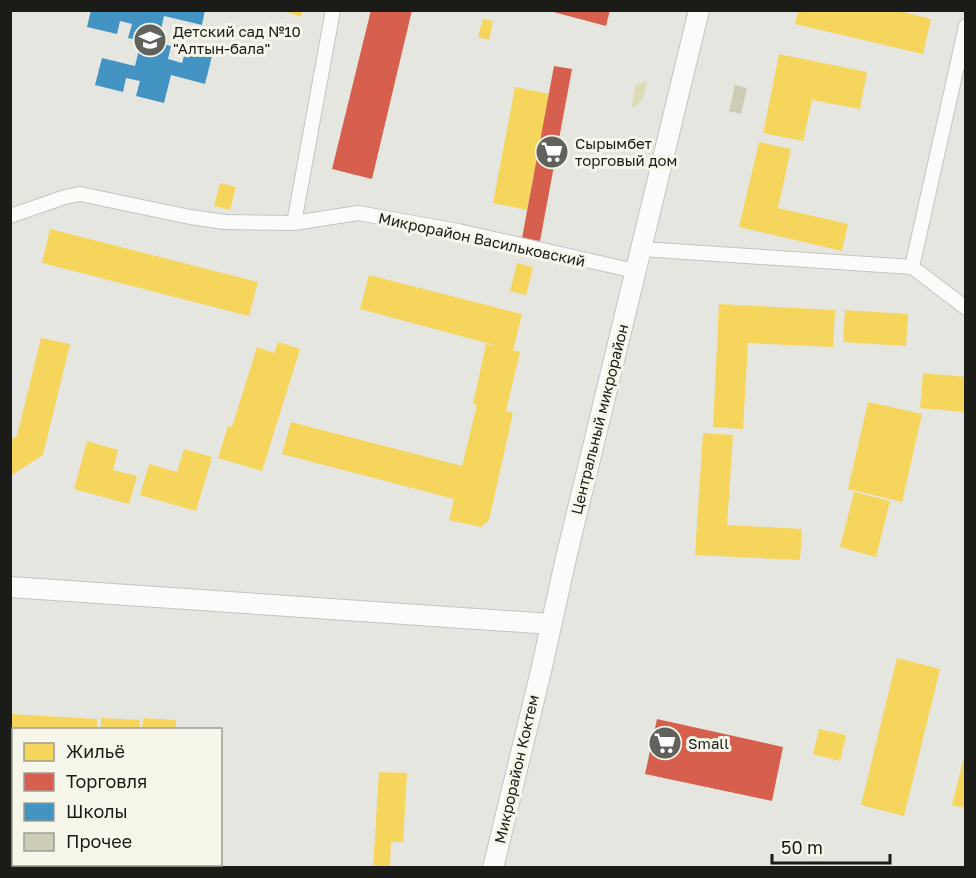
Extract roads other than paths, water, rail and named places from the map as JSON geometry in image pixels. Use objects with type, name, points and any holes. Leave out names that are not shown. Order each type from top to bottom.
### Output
[{"type":"main road","name":"Центральный микрорайон","points":[[551,624],[699,10]]},
{"type":"main road","points":[[10,587],[551,624]]},
{"type":"main road","name":"Микрорайон Коктем","points":[[493,867],[551,624]]},
{"type":"street","points":[[294,223],[333,10]]},
{"type":"street","points":[[912,267],[966,26]]},
{"type":"street","name":"Микрорайон Васильковский","points":[[10,216],[80,194],[213,221],[294,223],[358,213],[458,231],[635,271]]},
{"type":"street","points":[[642,249],[912,267],[966,308]]},
{"type":"place","name":"Детский сад №10 \"Алтын-бала\"","points":[[150,40]]},
{"type":"place","name":"Сырымбет торговый дом","points":[[552,152]]},
{"type":"place","name":"Small","points":[[665,743]]}]
